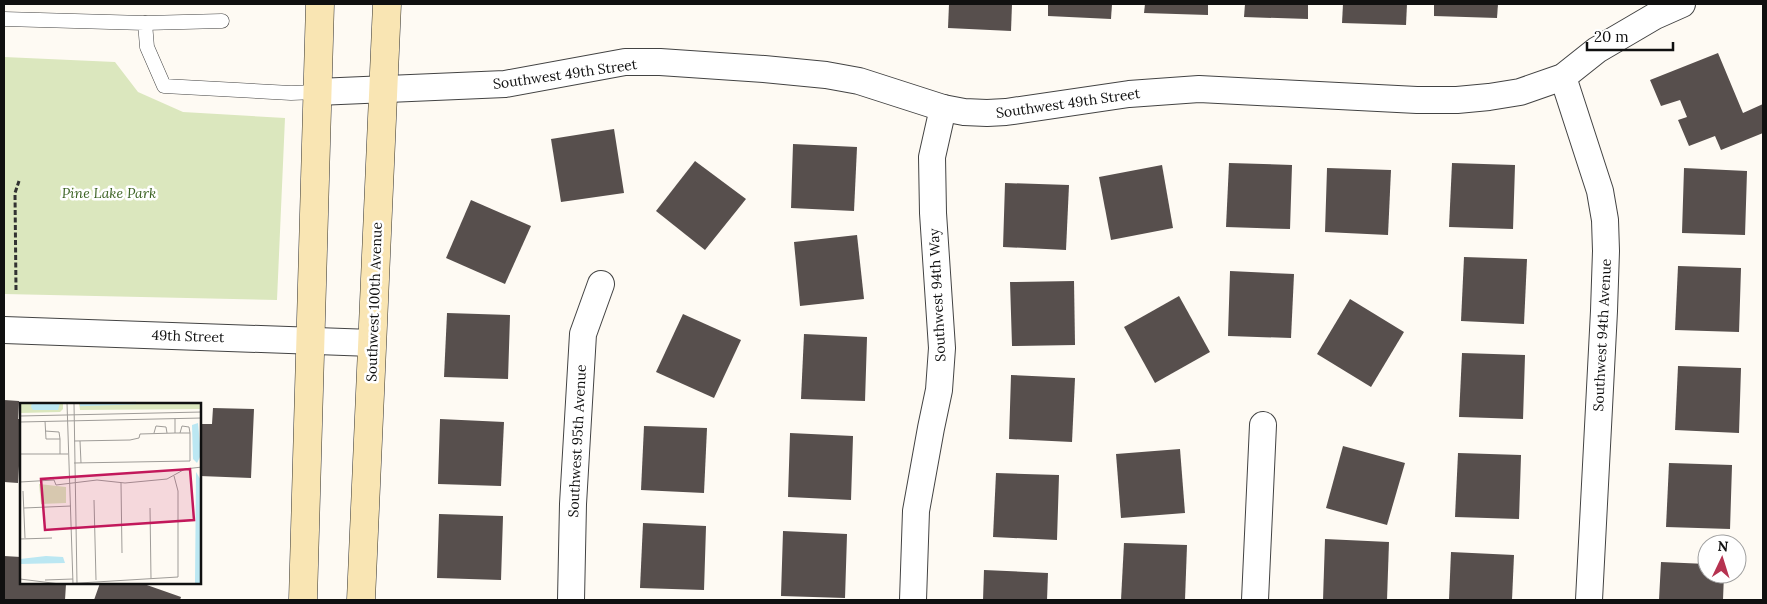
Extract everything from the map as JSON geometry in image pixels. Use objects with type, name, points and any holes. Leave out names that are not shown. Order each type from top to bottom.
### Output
[{"type":"main road","points":[[303,600],[320,4]]},
{"type":"main road","name":"Southwest 100th Avenue","points":[[362,600],[387,4]]},
{"type":"street","name":"Southwest 49th Street","points":[[317,92],[505,84],[625,62],[660,62],[764,69],[859,81],[943,108],[972,112],[1006,112],[1130,94],[1199,89],[1417,100],[1457,100],[1520,92],[1563,76],[1597,50],[1655,16],[1682,4]]},
{"type":"street","name":"Southwest 94th Avenue","points":[[1563,76],[1600,191],[1605,220],[1604,311],[1589,600]]},
{"type":"street","name":"Southwest 94th Way","points":[[913,600],[916,511],[930,428],[939,390],[942,348],[933,213],[932,157],[943,108]]},
{"type":"street","name":"Southwest 95th Avenue","points":[[571,600],[573,504],[583,334],[600,284]]},
{"type":"street","name":"49th Street","points":[[4,330],[372,343]]},
{"type":"street","points":[[1254,600],[1263,425]]},
{"type":"lane","points":[[4,18],[145,23],[222,21]]},
{"type":"lane","points":[[145,23],[147,47],[164,86],[291,93],[317,92]]},
{"type":"path","points":[[16,290],[15,193],[18,181]]},
{"type":"green space","name":"Pine Lake Park","points":[[4,57],[115,62],[138,92],[183,112],[285,118],[277,300],[4,294]]},
{"type":"building","points":[[949,4],[1012,4],[1011,31],[948,28]]},
{"type":"building","points":[[1048,4],[1112,4],[1111,19],[1048,16]]},
{"type":"building","points":[[1145,4],[1208,4],[1208,15],[1144,13]]},
{"type":"building","points":[[1245,4],[1308,4],[1308,19],[1244,17]]},
{"type":"building","points":[[1343,4],[1407,4],[1406,25],[1342,23]]},
{"type":"building","points":[[1434,4],[1498,4],[1497,18],[1434,16]]},
{"type":"building","points":[[1718,53],[1743,113],[1763,104],[1763,133],[1721,150],[1715,136],[1689,146],[1678,120],[1687,117],[1680,100],[1661,106],[1650,80]]},
{"type":"building","points":[[614,129],[624,193],[561,202],[551,139]]},
{"type":"building","points":[[793,144],[857,147],[854,211],[791,208]]},
{"type":"building","points":[[695,161],[746,199],[705,250],[656,211]]},
{"type":"building","points":[[1229,163],[1292,165],[1290,229],[1226,227]]},
{"type":"building","points":[[1452,163],[1515,165],[1513,229],[1449,227]]},
{"type":"building","points":[[1162,165],[1173,228],[1111,240],[1099,177]]},
{"type":"building","points":[[1327,168],[1391,170],[1388,235],[1325,232]]},
{"type":"building","points":[[1684,168],[1747,171],[1745,235],[1682,233]]},
{"type":"building","points":[[1005,183],[1069,185],[1066,250],[1003,247]]},
{"type":"building","points":[[471,200],[531,226],[505,284],[446,258]]},
{"type":"building","points":[[857,235],[864,299],[800,306],[794,242]]},
{"type":"building","points":[[1464,257],[1527,259],[1524,324],[1461,321]]},
{"type":"building","points":[[1678,266],[1741,268],[1739,332],[1675,330]]},
{"type":"building","points":[[1230,271],[1294,274],[1291,338],[1228,336]]},
{"type":"building","points":[[1074,281],[1075,345],[1012,346],[1010,282]]},
{"type":"building","points":[[1179,296],[1210,352],[1155,383],[1124,327]]},
{"type":"building","points":[[1350,299],[1404,332],[1371,387],[1317,354]]},
{"type":"building","points":[[447,313],[510,315],[508,379],[444,377]]},
{"type":"building","points":[[683,314],[741,340],[714,398],[656,372]]},
{"type":"building","points":[[804,334],[867,337],[865,401],[801,399]]},
{"type":"building","points":[[1462,353],[1525,355],[1523,419],[1459,417]]},
{"type":"building","points":[[1678,366],[1741,368],[1739,433],[1675,430]]},
{"type":"building","points":[[1011,375],[1075,378],[1072,442],[1009,439]]},
{"type":"building","points":[[4,400],[19,401],[20,466],[18,483],[4,482]]},
{"type":"building","points":[[213,408],[254,409],[251,478],[201,476],[201,424],[212,424]]},
{"type":"building","points":[[440,419],[504,422],[501,486],[438,484]]},
{"type":"building","points":[[644,426],[707,428],[704,493],[641,490]]},
{"type":"building","points":[[790,433],[853,436],[851,500],[788,497]]},
{"type":"building","points":[[1343,446],[1405,463],[1387,525],[1326,508]]},
{"type":"building","points":[[1180,449],[1185,513],[1121,518],[1116,454]]},
{"type":"building","points":[[1458,453],[1521,455],[1519,519],[1455,517]]},
{"type":"building","points":[[1669,463],[1732,465],[1730,529],[1666,527]]},
{"type":"building","points":[[996,473],[1059,475],[1057,540],[993,537]]},
{"type":"building","points":[[439,514],[503,516],[501,580],[437,578]]},
{"type":"building","points":[[643,523],[706,526],[704,590],[640,588]]},
{"type":"building","points":[[783,531],[847,534],[845,598],[781,596]]},
{"type":"building","points":[[1325,539],[1389,542],[1387,600],[1323,600]]},
{"type":"building","points":[[1124,543],[1187,545],[1185,600],[1121,600]]},
{"type":"building","points":[[1451,552],[1514,555],[1512,600],[1449,600]]},
{"type":"building","points":[[4,556],[20,557],[20,584],[66,584],[65,600],[4,600]]},
{"type":"building","points":[[1661,562],[1697,564],[1697,584],[1724,584],[1723,600],[1659,600]]},
{"type":"building","points":[[984,570],[1048,573],[1047,600],[983,600]]},
{"type":"building","points":[[100,584],[144,584],[181,597],[180,600],[94,600]]}]
